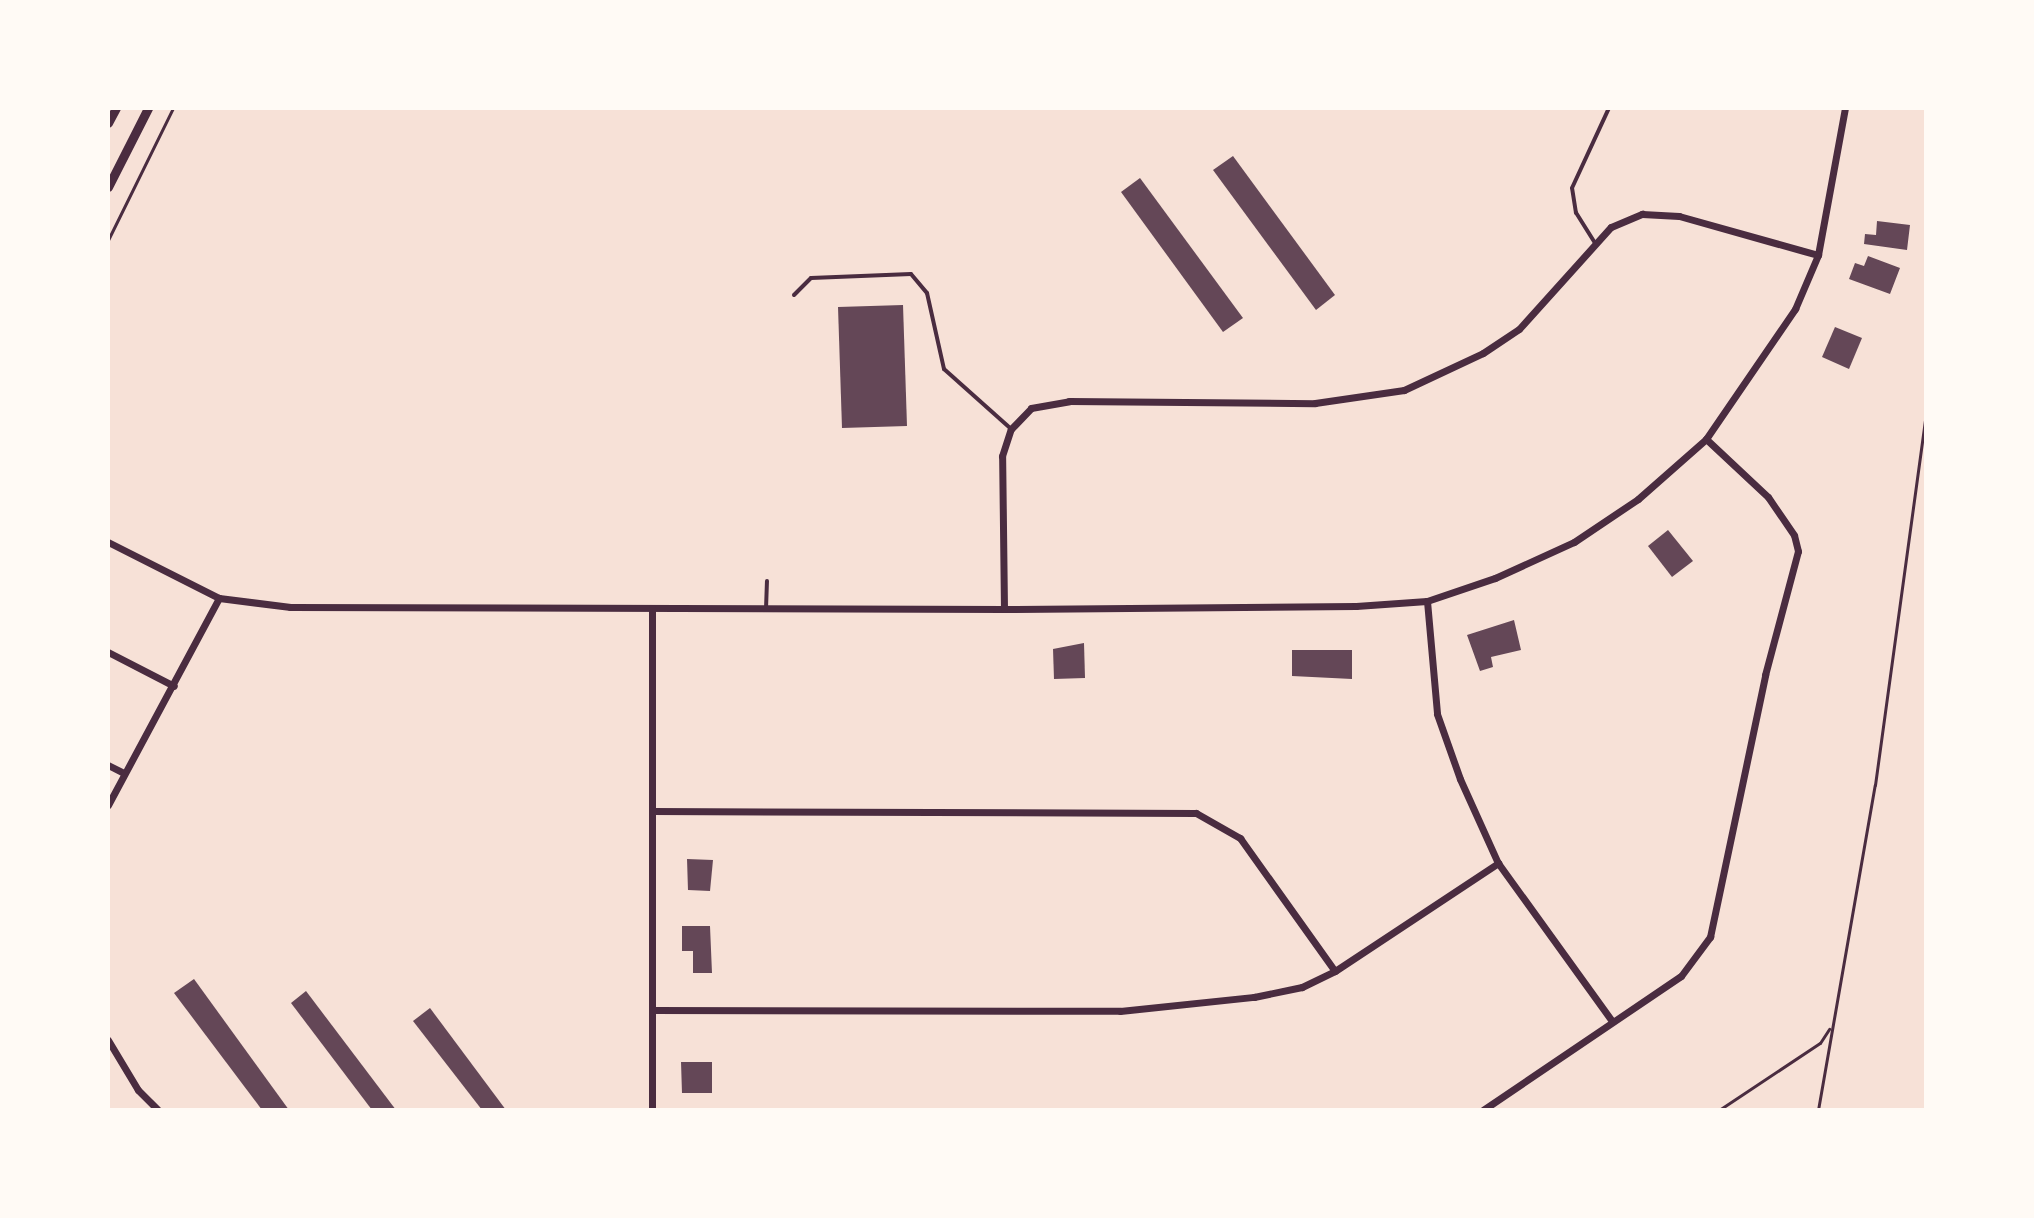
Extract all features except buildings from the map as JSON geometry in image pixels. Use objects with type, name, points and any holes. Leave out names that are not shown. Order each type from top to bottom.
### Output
[{"type":"street","points":[[108,123],[116,108]]},
{"type":"street","points":[[108,187],[148,108]]},
{"type":"street","points":[[108,542],[219,598],[290,607],[1004,609],[1356,606],[1427,601],[1495,578],[1574,542],[1638,499],[1706,439],[1795,309],[1818,255],[1845,108]]},
{"type":"street","points":[[1004,609],[1002,456],[1011,429],[1031,408],[1051,402],[1315,403],[1404,390],[1483,353],[1519,329],[1620,220],[1656,213],[1818,255]]},
{"type":"street","points":[[1483,1110],[1681,976],[1710,937],[1765,675],[1796,566],[1794,535],[1774,506],[1706,439]]},
{"type":"street","points":[[108,805],[219,598]]},
{"type":"street","points":[[1427,601],[1440,731],[1498,863],[1612,1021]]},
{"type":"street","points":[[652,608],[652,1110]]},
{"type":"street","points":[[108,652],[174,686]]},
{"type":"street","points":[[108,765],[124,773]]},
{"type":"street","points":[[652,811],[1196,813],[1240,838],[1335,971]]},
{"type":"street","points":[[653,1010],[1120,1011],[1254,997],[1302,987],[1335,971],[1498,863]]},
{"type":"street","points":[[108,1040],[138,1090],[158,1110]]},
{"type":"lane","points":[[1597,245],[1576,213],[1572,188],[1609,108]]},
{"type":"lane","points":[[794,295],[811,278],[911,274],[927,293],[944,369],[1011,429]]},
{"type":"lane","points":[[766,609],[767,581]]},
{"type":"path","points":[[108,240],[173,108]]},
{"type":"path","points":[[1818,1110],[1875,785],[1926,412]]},
{"type":"path","points":[[1719,1110],[1820,1043],[1831,1026]]}]
